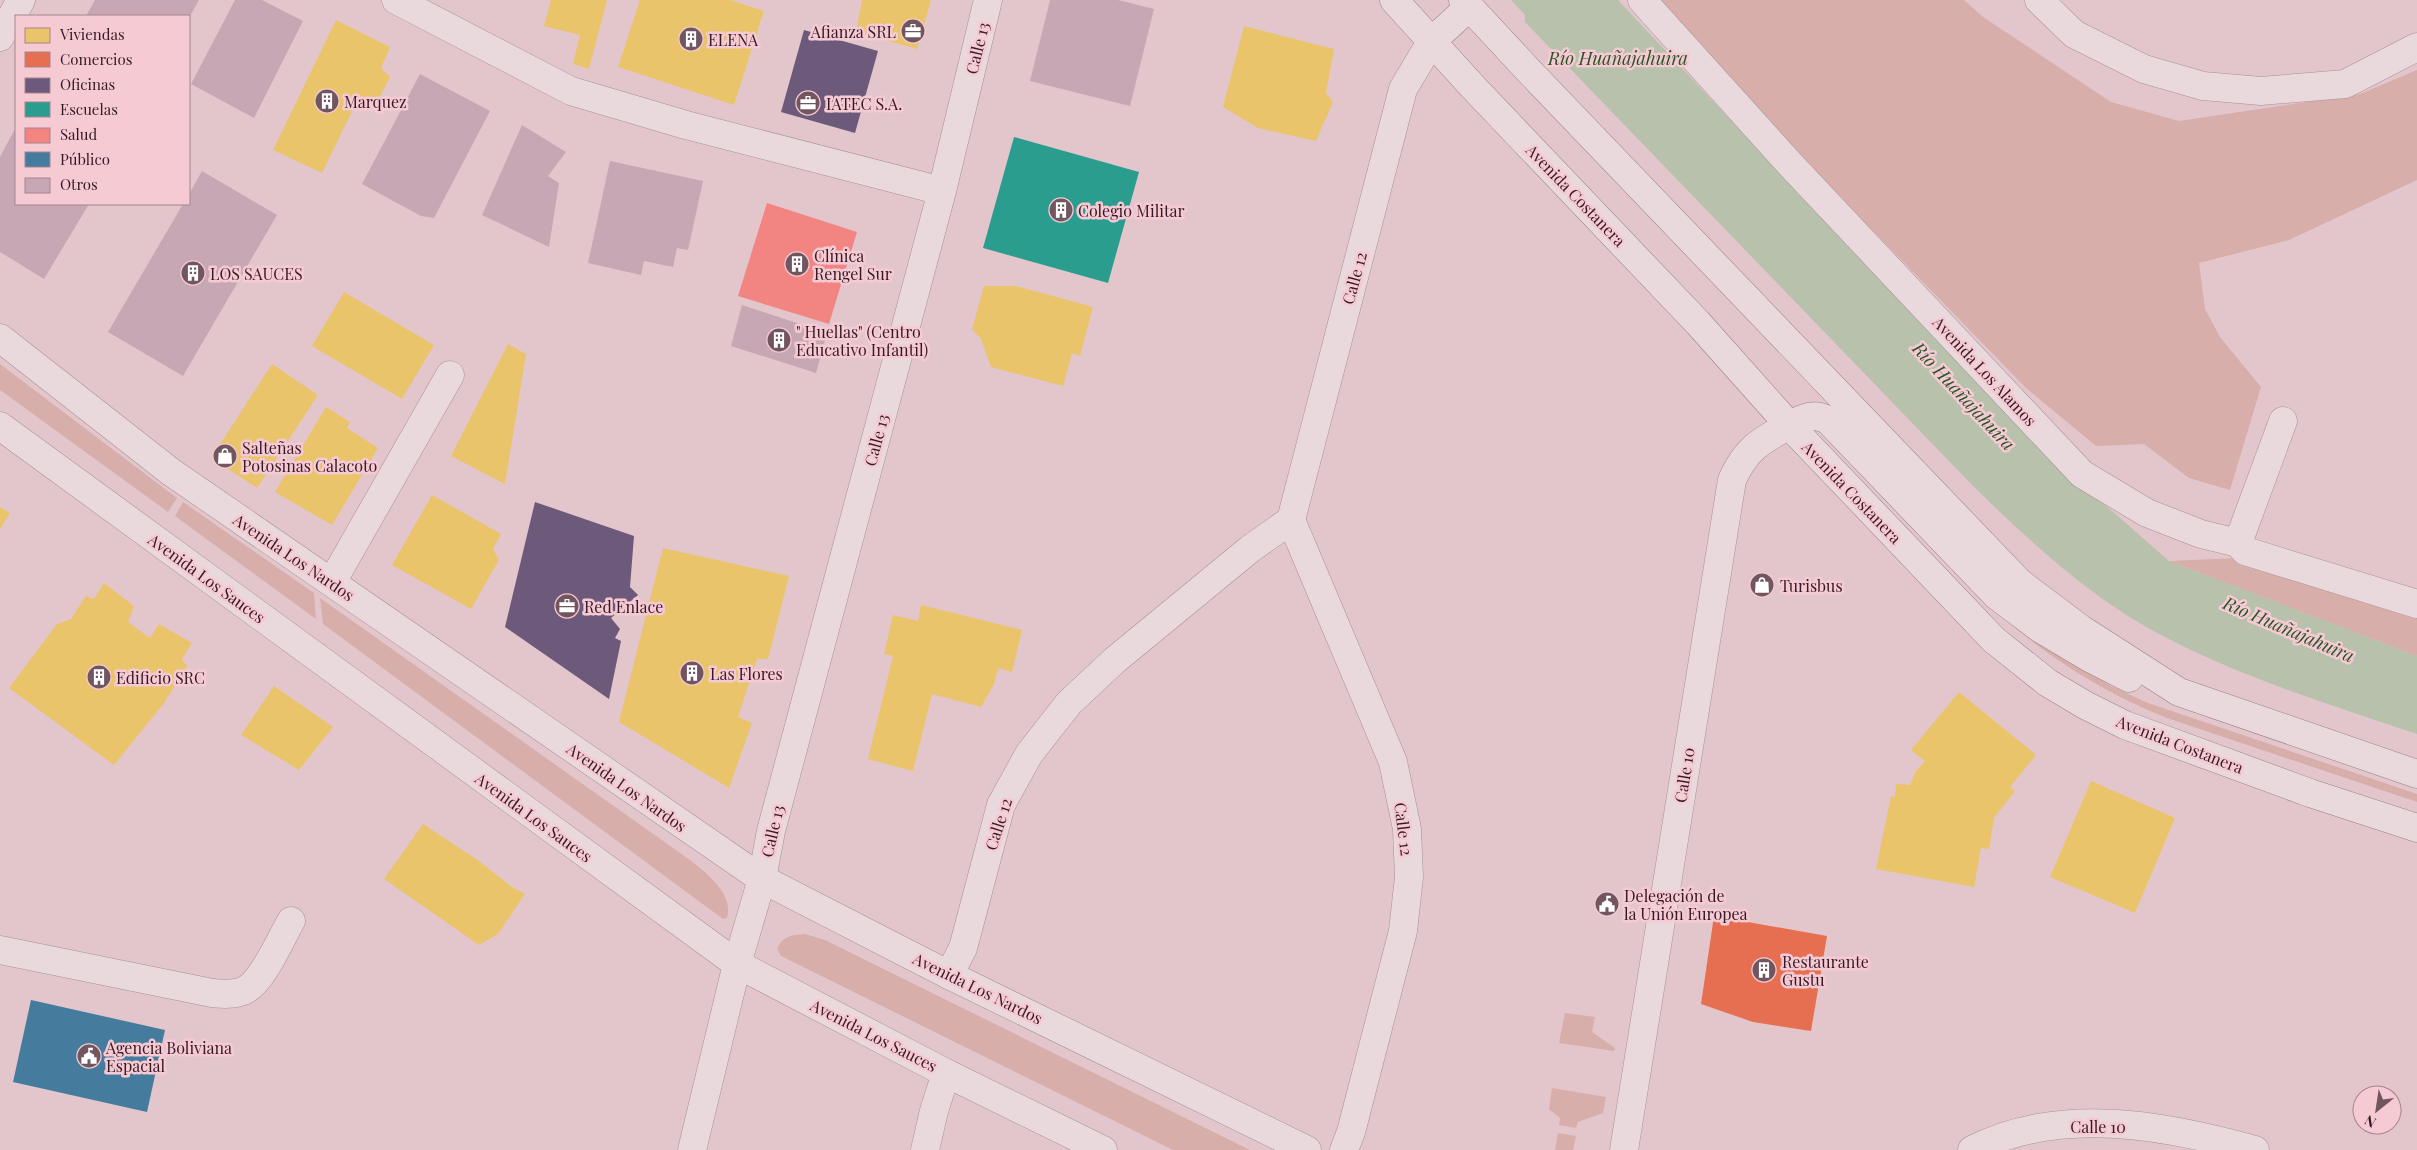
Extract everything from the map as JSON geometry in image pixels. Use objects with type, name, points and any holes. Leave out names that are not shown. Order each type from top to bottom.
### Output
[{"type":"street","points":[[0,38],[21,0]]},
{"type":"street","points":[[396,0],[571,91],[686,125],[942,191]]},
{"type":"street","name":"Calle 13","points":[[737,964],[762,879],[771,831],[942,191],[988,0]]},
{"type":"street","name":"Avenida Costanera","points":[[1394,0],[1431,42],[1698,323],[1789,425],[1994,640],[2048,683],[2085,705],[2126,725],[2310,793],[2417,828]]},
{"type":"street","name":"Avenida Los Alamos","points":[[1642,0],[1789,163],[2082,474],[2147,513],[2200,534],[2238,542],[2245,552],[2417,604]]},
{"type":"street","points":[[2039,0],[2074,34],[2144,69],[2202,86],[2261,91],[2345,84],[2417,48]]},
{"type":"street","points":[[1466,4],[2020,583],[2081,629],[2178,692],[2417,774]]},
{"type":"street","name":"Calle 12","points":[[1344,1150],[1351,1132],[1403,931],[1409,877],[1407,829],[1393,762],[1291,520],[1403,89],[1431,42],[1466,4]]},
{"type":"street","name":"Avenida Los Nardos","points":[[0,338],[171,472],[762,879],[949,975],[1307,1150]]},
{"type":"street","points":[[332,582],[450,375]]},
{"type":"street","name":"Calle 10","points":[[1624,1150],[1732,480],[1741,460],[1753,448],[1789,425],[1810,415],[1818,415],[1828,420],[1997,596],[2041,629],[2088,658],[2135,680],[2178,692]]},
{"type":"street","points":[[2238,542],[2283,421]]},
{"type":"street","name":"Avenida Los Sauces","points":[[0,426],[737,964],[946,1073],[1103,1150]]},
{"type":"street","name":"Calle 12","points":[[949,975],[963,948],[1001,804],[1029,754],[1069,702],[1115,660],[1250,549],[1291,520]]},
{"type":"street","points":[[0,950],[230,995],[245,991],[259,978],[291,921]]},
{"type":"street","points":[[692,1150],[737,964]]},
{"type":"street","points":[[925,1150],[934,1111],[946,1073]]},
{"type":"street","name":"Calle 10","points":[[1972,1150],[1996,1138],[2044,1127],[2114,1122],[2223,1141],[2255,1150]]},
{"type":"shaded area","points":[[1657,0],[1964,0],[1983,17],[2111,102],[2179,121],[2360,94],[2417,70],[2417,180],[2289,240],[2199,263],[2205,309],[2220,337],[2261,387],[2230,490],[2189,478],[2144,444],[2096,446],[2026,388],[1810,166]]},
{"type":"shaded area","points":[[0,364],[177,498],[168,512],[0,390]]},
{"type":"shaded area","points":[[183,502],[314,593],[316,619],[175,516]]},
{"type":"shaded area","points":[[2238,558],[2417,605],[2417,656],[2169,561]]},
{"type":"shaded area","points":[[320,598],[690,860],[711,878],[723,892],[727,900],[727,918],[723,919],[323,624]]},
{"type":"shaded area","points":[[2010,622],[2111,686],[2148,703],[2417,794],[2417,802],[2145,709],[2065,665],[2028,638]]},
{"type":"shaded area","points":[[805,934],[825,940],[1250,1150],[1173,1150],[781,956],[777,949],[782,941],[792,936]]},
{"type":"shaded area","points":[[1565,1013],[1595,1017],[1592,1032],[1615,1048],[1614,1051],[1559,1043]]},
{"type":"shaded area","points":[[1552,1088],[1606,1097],[1603,1113],[1578,1122],[1576,1128],[1559,1125],[1560,1118],[1549,1109]]},
{"type":"shaded area","points":[[1558,1133],[1576,1136],[1573,1150],[1555,1150]]},
{"type":"water","name":"Río Huañajahuira","points":[[1511,0],[1618,0],[2029,438],[2169,561],[2417,656],[2417,734],[2277,686],[2209,658],[2143,625],[2120,611],[2054,561],[1973,486],[1525,22],[1525,15]]},
{"type":"building: Viviendas","points":[[551,0],[607,0],[589,69],[573,64],[580,35],[544,26]]},
{"type":"building: Viviendas","name":"ELENA","points":[[640,0],[730,0],[764,11],[734,105],[618,67]]},
{"type":"building: Viviendas","points":[[862,0],[931,0],[917,49],[856,32]]},
{"type":"building: Viviendas","name":"Marquez","points":[[336,20],[390,47],[381,68],[390,77],[376,105],[359,97],[322,173],[273,150]]},
{"type":"building: Viviendas","points":[[1244,26],[1334,49],[1326,93],[1333,102],[1316,141],[1258,128],[1223,107]]},
{"type":"building: Viviendas","points":[[984,286],[1016,286],[1093,307],[1080,356],[1072,353],[1063,386],[991,367],[981,339],[972,329]]},
{"type":"building: Viviendas","points":[[344,292],[434,345],[402,399],[312,346]]},
{"type":"building: Viviendas","points":[[508,344],[526,354],[505,484],[451,456]]},
{"type":"building: Viviendas","points":[[272,364],[318,395],[257,488],[211,458]]},
{"type":"building: Viviendas","points":[[326,407],[350,422],[347,428],[378,448],[332,525],[275,492]]},
{"type":"building: Viviendas","points":[[432,495],[501,534],[493,549],[499,560],[471,609],[392,565]]},
{"type":"building: Viviendas","points":[[0,507],[10,513],[0,529]]},
{"type":"building: Viviendas","name":"Las Flores","points":[[663,548],[789,576],[768,659],[757,659],[738,717],[752,723],[729,788],[619,722]]},
{"type":"building: Viviendas","name":"Edificio SRC","points":[[104,583],[134,606],[128,622],[150,638],[159,624],[192,643],[182,659],[187,666],[164,703],[114,765],[9,688],[57,624],[71,619],[86,596],[94,599]]},
{"type":"building: Viviendas","points":[[921,605],[1022,630],[1012,672],[998,668],[994,684],[981,707],[932,694],[913,771],[868,759],[893,656],[884,654],[893,615],[918,621]]},
{"type":"building: Viviendas","points":[[274,686],[333,727],[299,770],[241,735]]},
{"type":"building: Viviendas","points":[[1959,692],[2036,755],[2010,787],[2015,791],[1994,818],[1989,849],[1981,848],[1974,887],[1876,869],[1891,796],[1895,797],[1896,784],[1910,785],[1916,771],[1925,761],[1911,750]]},
{"type":"building: Viviendas","points":[[2091,781],[2175,818],[2135,913],[2050,877]]},
{"type":"building: Viviendas","points":[[423,824],[479,861],[512,887],[525,894],[498,934],[479,945],[384,879]]},
{"type":"building: Comercios","name":"Restaurante Gustu","points":[[1714,916],[1827,936],[1811,1031],[1753,1022],[1701,1004]]},
{"type":"building: Oficinas","points":[[804,30],[878,51],[855,133],[781,112]]},
{"type":"building: Oficinas","name":"Red Enlace","points":[[535,502],[634,536],[630,587],[638,595],[611,618],[620,629],[615,638],[621,641],[609,699],[505,627]]},
{"type":"building: Escuelas","name":"Colegio Militar","points":[[1014,137],[1139,172],[1108,283],[983,248]]},
{"type":"building: Salud","name":"Clínica Rengel Sur","points":[[767,203],[857,232],[829,324],[738,296]]},
{"type":"building: Público","name":"Agencia Boliviana Espacial","points":[[31,1000],[165,1030],[147,1112],[13,1082]]},
{"type":"building: Otros","points":[[95,0],[199,0],[190,16],[87,15]]},
{"type":"building: Otros","points":[[235,0],[262,0],[303,21],[254,118],[191,84]]},
{"type":"building: Otros","points":[[1050,0],[1118,0],[1154,9],[1130,106],[1030,81]]},
{"type":"building: Otros","points":[[420,74],[490,111],[434,218],[421,216],[362,184]]},
{"type":"building: Otros","points":[[522,125],[566,152],[548,176],[559,183],[549,247],[482,215]]},
{"type":"building: Otros","points":[[15,129],[15,205],[88,205],[44,279],[0,252],[0,157]]},
{"type":"building: Otros","points":[[610,161],[703,181],[688,250],[677,248],[673,267],[644,261],[641,275],[588,263]]},
{"type":"building: Otros","name":"LOS SAUCES","points":[[202,171],[277,215],[183,376],[108,332],[182,205],[190,205],[190,192]]},
{"type":"building: Otros","name":"\" Huellas\" (Centro Educativo Infantil)","points":[[742,305],[827,333],[816,373],[731,346]]},
{"type":"place","name":"Afianza SRL","points":[[913,31]]},
{"type":"place","name":"ELENA","points":[[691,39]]},
{"type":"place","name":"Marquez","points":[[327,101]]},
{"type":"place","name":"IATEC S.A.","points":[[808,103]]},
{"type":"place","name":"Colegio Militar","points":[[1061,210]]},
{"type":"place","name":"Clínica Rengel Sur","points":[[797,264]]},
{"type":"place","name":"LOS SAUCES","points":[[193,273]]},
{"type":"place","name":"\" Huellas\" (Centro Educativo Infantil)","points":[[779,340]]},
{"type":"place","name":"Salteñas Potosinas Calacoto","points":[[225,456]]},
{"type":"place","name":"Turisbus","points":[[1762,585]]},
{"type":"place","name":"Red Enlace","points":[[567,606]]},
{"type":"place","name":"Las Flores","points":[[692,673]]},
{"type":"place","name":"Edificio SRC","points":[[99,677]]},
{"type":"place","name":"Delegación de la Unión Europea","points":[[1607,904]]},
{"type":"place","name":"Restaurante Gustu","points":[[1764,970]]},
{"type":"place","name":"Agencia Boliviana Espacial","points":[[89,1056]]}]
